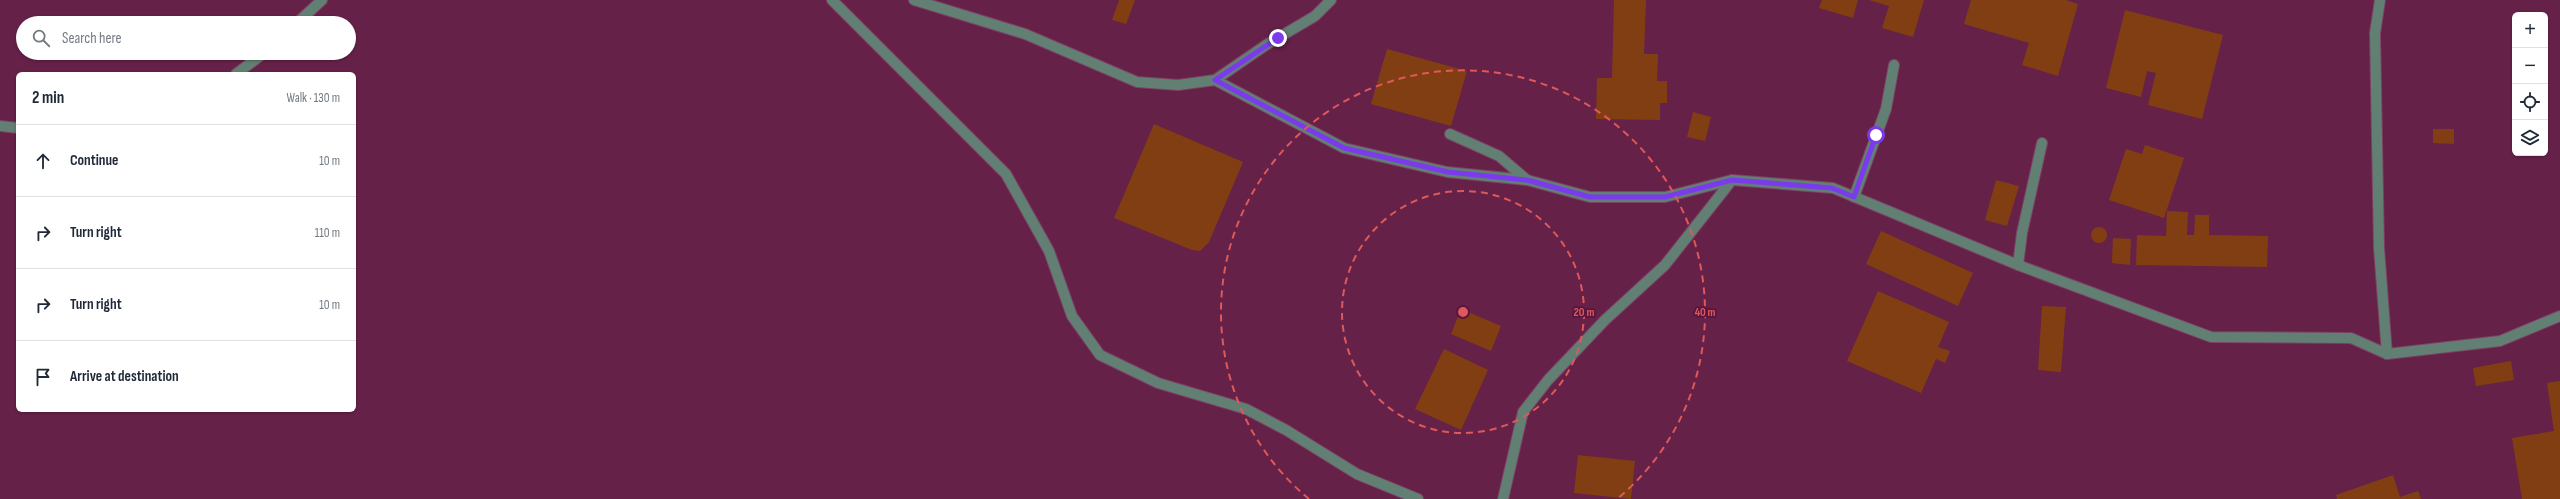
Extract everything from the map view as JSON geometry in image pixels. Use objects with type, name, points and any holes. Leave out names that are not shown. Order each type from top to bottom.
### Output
[{"type":"street","points":[[305,16],[322,0]]},
{"type":"street","points":[[832,0],[1006,174],[1049,251],[1072,316],[1100,355],[1158,383],[1246,409],[1286,430],[1357,474],[1418,499]]},
{"type":"street","points":[[914,0],[1024,34],[1137,82],[1178,85],[1215,80],[1266,45],[1315,16],[1331,0]]},
{"type":"street","points":[[2383,1],[2375,33],[2379,248],[2387,354]]},
{"type":"street","points":[[239,72],[255,60]]},
{"type":"street","points":[[1854,197],[1886,108],[1894,66]]},
{"type":"street","points":[[1215,80],[1344,148],[1448,172],[1527,180],[1590,197],[1665,197],[1732,180],[1832,188],[2018,265],[2211,337],[2351,338],[2387,354],[2500,341],[2560,316]]},
{"type":"street","points":[[0,126],[16,128]]},
{"type":"street","points":[[1450,134],[1499,156],[1527,180]]},
{"type":"street","points":[[2018,265],[2022,233],[2042,144]]},
{"type":"street","points":[[1503,499],[1523,412],[1548,380],[1604,320],[1665,265],[1732,180]]},
{"type":"building","points":[[1119,0],[1135,0],[1126,24],[1112,20]]},
{"type":"building","points":[[1614,0],[1646,0],[1644,54],[1658,54],[1657,81],[1667,81],[1667,103],[1660,103],[1660,120],[1596,119],[1597,78],[1612,78]]},
{"type":"building","points":[[1822,0],[1858,0],[1853,18],[1819,8]]},
{"type":"building","points":[[1869,0],[1924,0],[1913,37],[1882,28],[1889,6]]},
{"type":"building","points":[[1971,0],[2066,0],[2078,4],[2058,76],[2022,65],[2029,43],[1964,24]]},
{"type":"building","points":[[2125,10],[2223,35],[2202,119],[2148,105],[2156,73],[2147,71],[2141,97],[2106,88]]},
{"type":"building","points":[[1387,49],[1467,71],[1451,126],[1371,104]]},
{"type":"building","points":[[1693,112],[1711,117],[1705,141],[1687,137]]},
{"type":"building","points":[[1154,124],[1243,162],[1209,242],[1200,251],[1192,250],[1114,218]]},
{"type":"building","points":[[2433,129],[2454,129],[2454,144],[2433,143]]},
{"type":"building","points":[[2145,145],[2184,158],[2164,218],[2109,200],[2126,149],[2142,154]]},
{"type":"building","points":[[1996,180],[2019,186],[2007,226],[1985,220]]},
{"type":"building","points":[[2167,211],[2188,212],[2187,235],[2194,235],[2195,215],[2209,215],[2209,235],[2268,236],[2267,267],[2136,265],[2137,235],[2166,236]]},
{"type":"building","points":[[2099,227],[2105,229],[2107,235],[2105,241],[2099,243],[2093,241],[2091,235],[2093,229]]},
{"type":"building","points":[[1881,231],[1973,273],[1958,306],[1866,264]]},
{"type":"building","points":[[2113,238],[2131,239],[2130,265],[2112,263]]},
{"type":"building","points":[[1878,291],[1949,322],[1938,347],[1950,351],[1945,363],[1936,359],[1921,393],[1847,361]]},
{"type":"building","points":[[2042,306],[2066,307],[2061,372],[2038,370]]},
{"type":"building","points":[[1461,309],[1501,326],[1491,351],[1451,334]]},
{"type":"building","points":[[1444,349],[1488,370],[1461,430],[1415,409]]},
{"type":"building","points":[[2511,361],[2514,380],[2476,386],[2473,368]]},
{"type":"building","points":[[2560,381],[2560,499],[2522,499],[2512,438],[2554,431],[2547,383]]},
{"type":"building","points":[[1578,455],[1635,461],[1631,499],[1574,493]]},
{"type":"building","points":[[2393,475],[2400,497],[2418,491],[2421,499],[2337,499],[2336,495]]},
{"type":"route","points":[[1278,38],[1215,80],[1344,148],[1448,172],[1527,180],[1590,197],[1665,197],[1732,180],[1832,188],[1854,197],[1876,135]]}]
